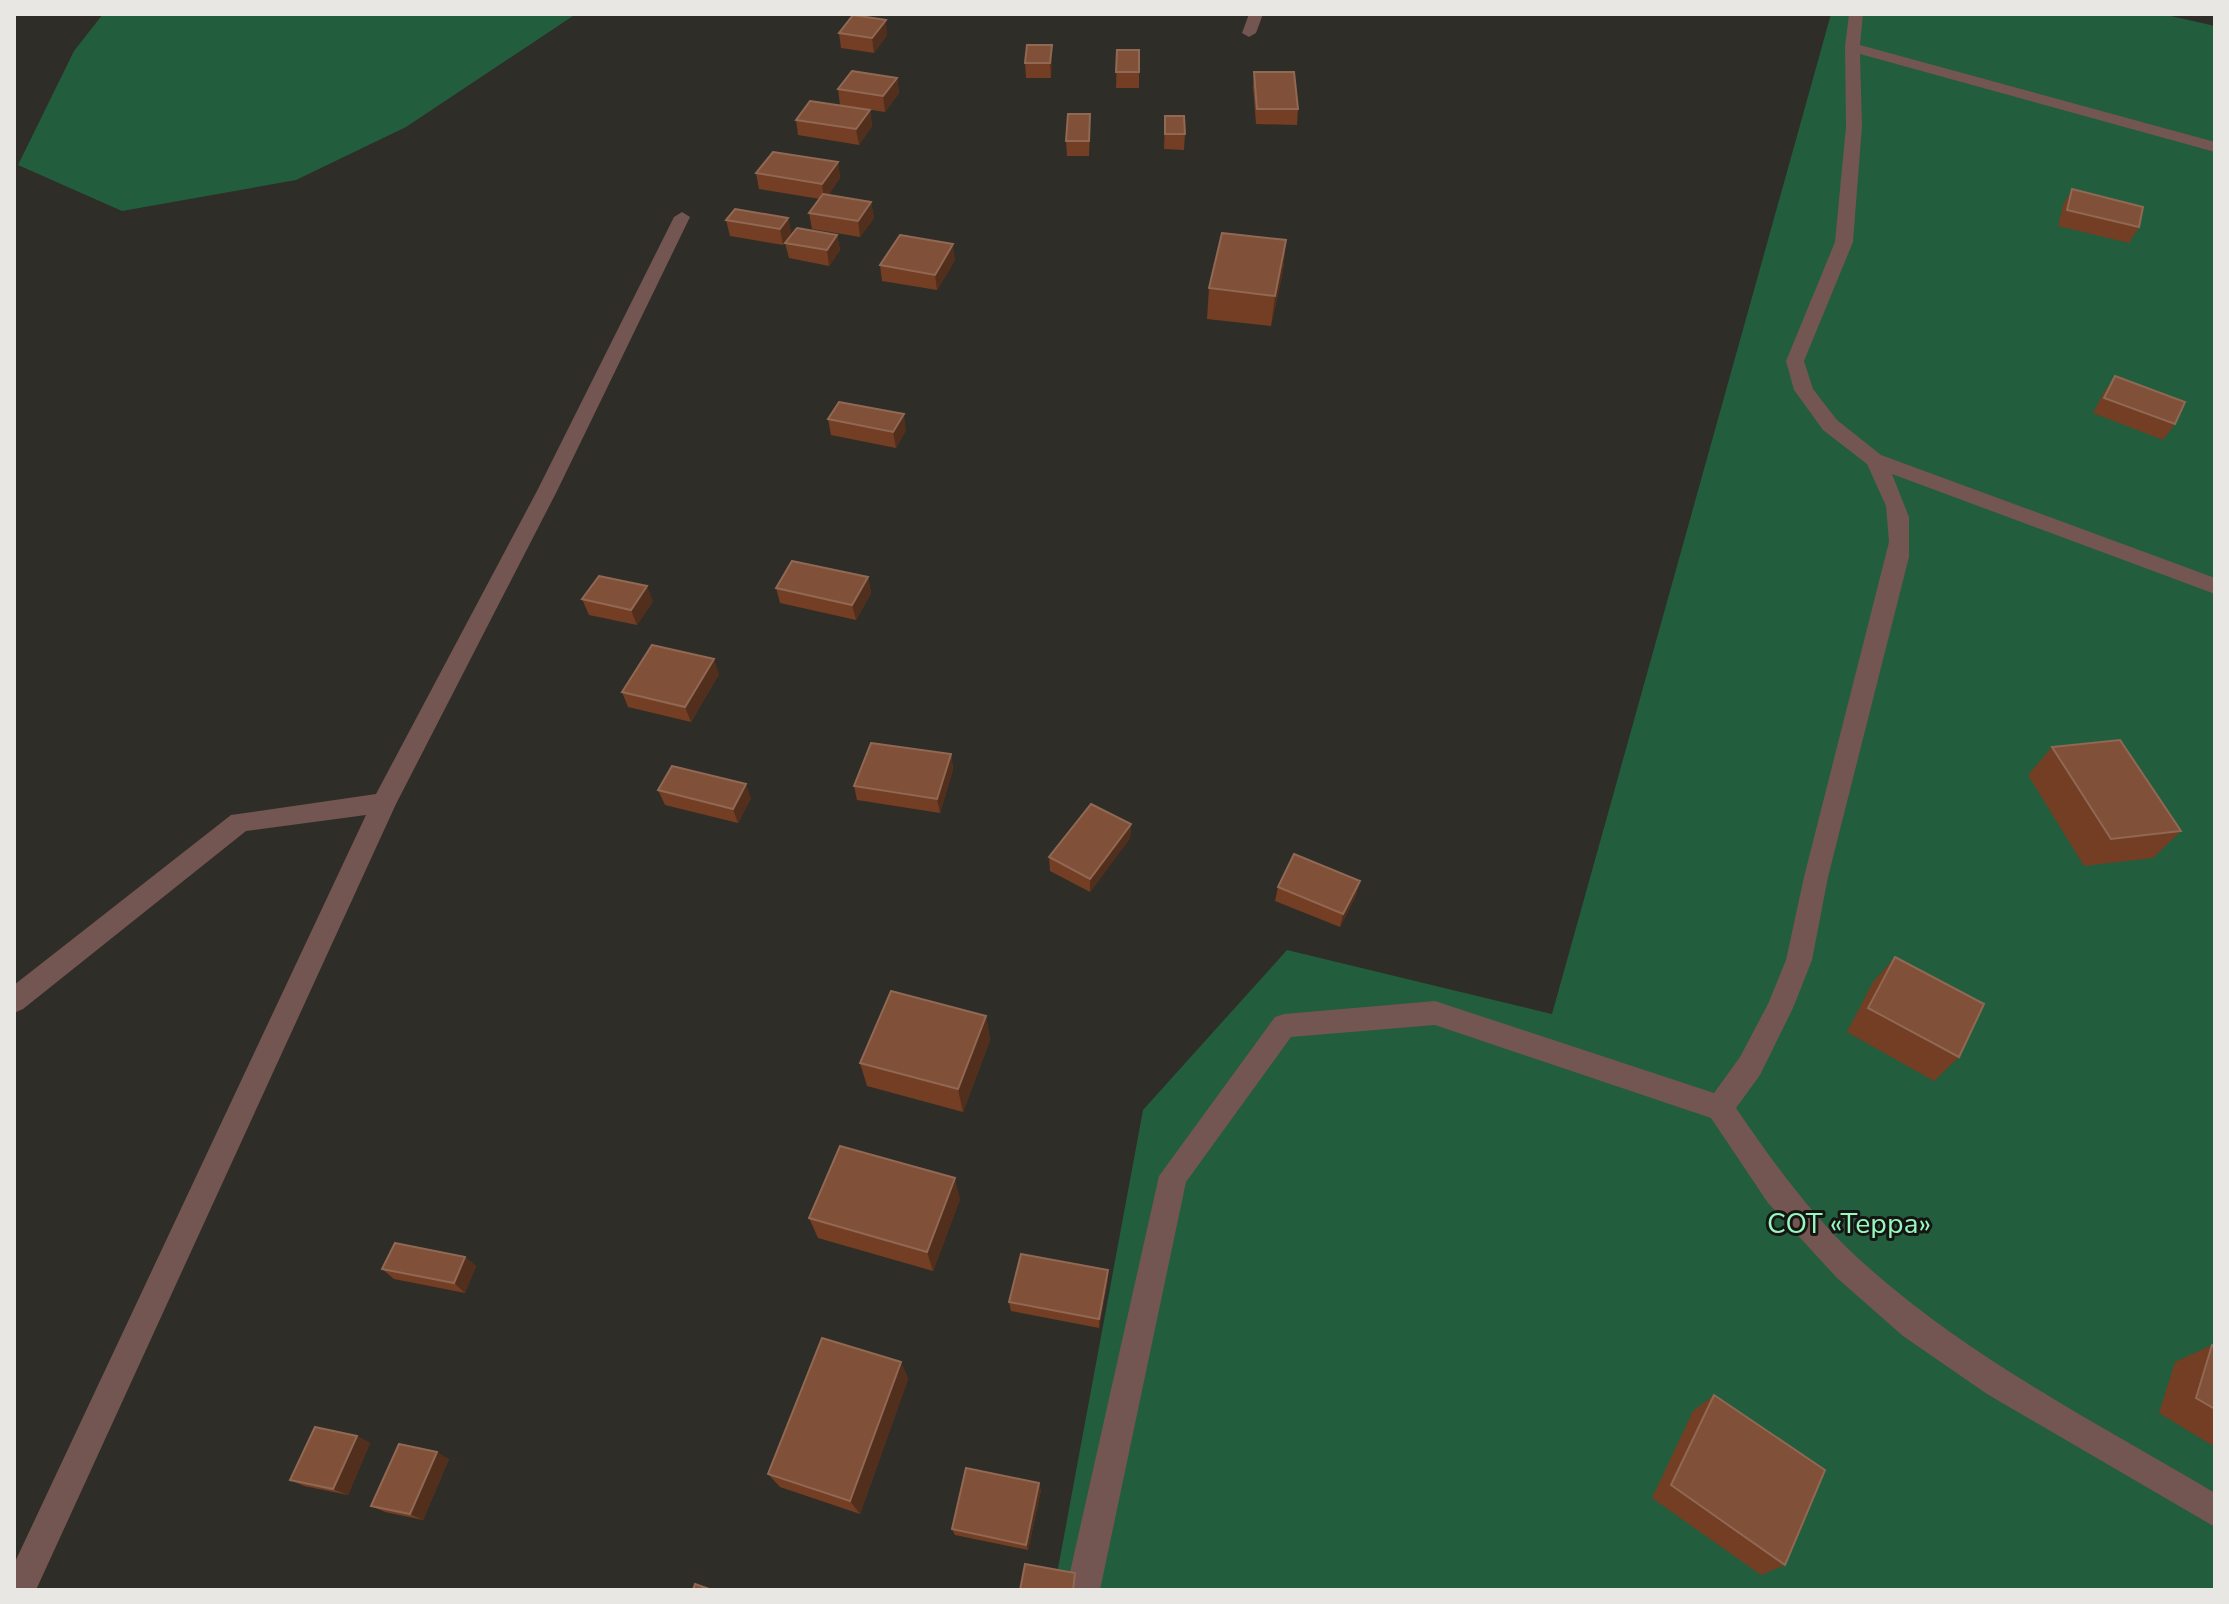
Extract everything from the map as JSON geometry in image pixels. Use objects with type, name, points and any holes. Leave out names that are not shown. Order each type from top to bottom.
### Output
[{"type":"street","points":[[1249,33],[1256,14]]},
{"type":"street","points":[[1856,14],[1852,47],[1854,126],[1844,242],[1795,361],[1804,390],[1830,425],[1874,460],[2215,586]]},
{"type":"street","points":[[1852,47],[2215,147]]},
{"type":"street","points":[[19,1590],[384,803],[547,491],[682,217]]},
{"type":"street","points":[[1720,1108],[1750,1066],[1780,1008],[1799,960],[1816,877],[1898,557],[1902,531],[1896,497],[1874,460]]},
{"type":"street","points":[[14,1001],[240,822],[384,803]]},
{"type":"street","points":[[1083,1590],[1173,1176],[1284,1026],[1435,1013],[1720,1108],[1778,1193],[1847,1268],[1914,1325],[1998,1383],[2215,1511]]},
{"type":"green space","points":[[103,14],[576,14],[406,127],[296,180],[122,211],[18,165],[74,51]]},
{"type":"green space","name":"СОТ «Терра»","points":[[1831,14],[2162,14],[2215,26],[2215,1590],[1054,1590],[1143,1110],[1287,950],[1552,1014]]},
{"type":"building","points":[[853,15],[886,20],[872,38],[839,33]]},
{"type":"building","points":[[1027,45],[1052,45],[1050,63],[1025,63]]},
{"type":"building","points":[[1117,50],[1139,50],[1139,72],[1116,72]]},
{"type":"building","points":[[852,71],[897,78],[883,96],[838,89]]},
{"type":"building","points":[[1254,72],[1294,72],[1298,109],[1257,109]]},
{"type":"building","points":[[810,101],[870,110],[856,129],[796,120]]},
{"type":"building","points":[[1068,114],[1090,114],[1089,141],[1066,141]]},
{"type":"building","points":[[1165,116],[1184,116],[1185,134],[1165,134]]},
{"type":"building","points":[[773,152],[838,162],[822,184],[756,173]]},
{"type":"building","points":[[2072,189],[2143,207],[2139,227],[2067,210]]},
{"type":"building","points":[[823,194],[871,202],[858,221],[809,213]]},
{"type":"building","points":[[735,209],[788,218],[780,229],[726,220]]},
{"type":"building","points":[[797,228],[837,235],[827,250],[785,243]]},
{"type":"building","points":[[1222,233],[1286,240],[1275,296],[1209,288]]},
{"type":"building","points":[[900,235],[953,244],[935,275],[880,265]]},
{"type":"building","points":[[2115,376],[2185,402],[2175,424],[2104,398]]},
{"type":"building","points":[[839,402],[904,414],[893,432],[828,419]]},
{"type":"building","points":[[792,561],[868,577],[852,605],[776,588]]},
{"type":"building","points":[[599,576],[647,586],[631,610],[582,599]]},
{"type":"building","points":[[652,645],[714,659],[685,707],[622,692]]},
{"type":"building","points":[[2120,740],[2181,831],[2111,839],[2052,747]]},
{"type":"building","points":[[871,743],[951,754],[937,799],[854,786]]},
{"type":"building","points":[[672,766],[746,784],[733,809],[658,790]]},
{"type":"building","points":[[1091,804],[1131,824],[1090,879],[1049,857]]},
{"type":"building","points":[[1294,854],[1360,881],[1343,914],[1278,887]]},
{"type":"building","points":[[1895,957],[1984,1004],[1959,1057],[1868,1008]]},
{"type":"building","points":[[891,991],[986,1016],[958,1089],[860,1063]]},
{"type":"building","points":[[840,1146],[955,1178],[927,1252],[809,1218]]},
{"type":"building","points":[[395,1243],[465,1257],[454,1283],[382,1269]]},
{"type":"building","points":[[1021,1254],[1108,1270],[1099,1319],[1009,1302]]},
{"type":"building","points":[[822,1338],[901,1362],[850,1501],[768,1474]]},
{"type":"building","points":[[2212,1345],[2215,1347],[2215,1409],[2196,1398]]},
{"type":"building","points":[[1714,1395],[1825,1470],[1785,1565],[1671,1485]]},
{"type":"building","points":[[315,1427],[357,1436],[333,1489],[290,1480]]},
{"type":"building","points":[[399,1444],[437,1452],[410,1514],[371,1506]]},
{"type":"building","points":[[966,1468],[1039,1483],[1026,1545],[952,1529]]},
{"type":"building","points":[[1025,1564],[1075,1573],[1073,1590],[1020,1590]]},
{"type":"building","points":[[695,1584],[712,1590],[693,1590]]}]
